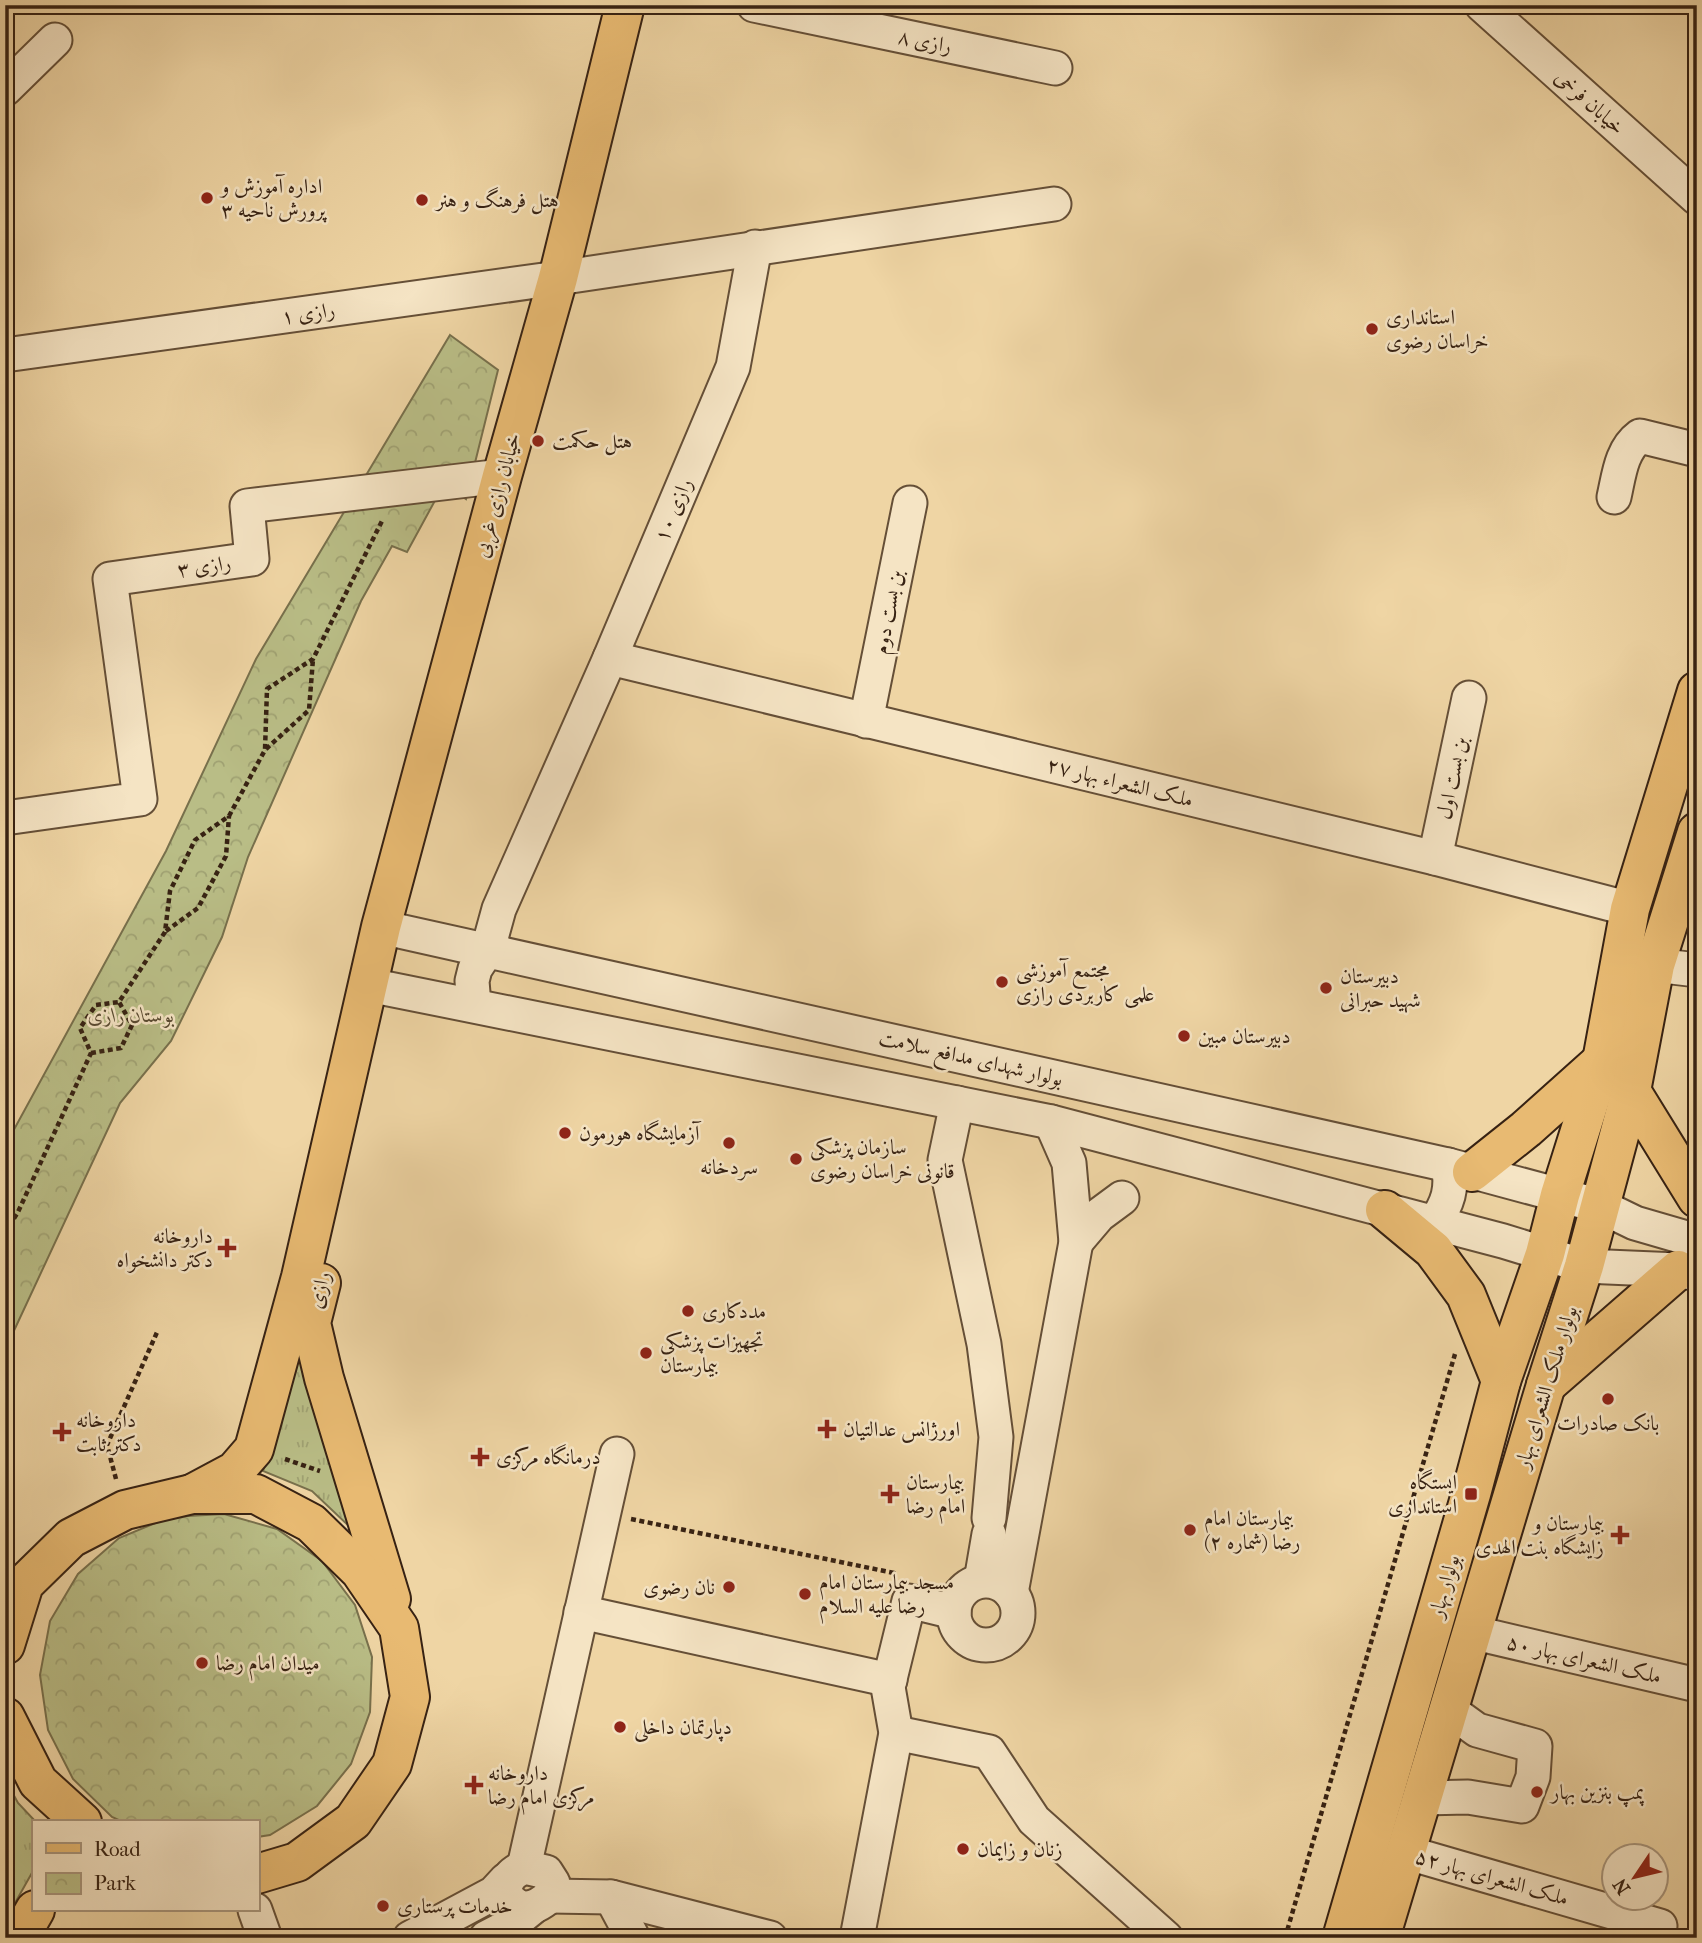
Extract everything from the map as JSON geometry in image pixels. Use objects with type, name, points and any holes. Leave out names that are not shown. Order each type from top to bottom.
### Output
[{"type":"main road","name":"خیابان رازی غربی","points":[[380,987],[381,927],[502,475],[558,278],[625,5]]},
{"type":"main road","points":[[1560,1195],[1602,1061],[1630,909],[1697,691]]},
{"type":"main road","name":"بولوار ملک الشعرای بهار","points":[[1380,1938],[1584,1266],[1631,1091],[1655,965],[1697,832]]},
{"type":"main road","name":"رازی","points":[[192,1494],[235,1471],[254,1449],[380,987]]},
{"type":"main road","name":"رازی","points":[[380,987],[311,1323],[324,1378],[399,1628]]},
{"type":"main road","points":[[1460,1168],[1526,1129],[1602,1061]]},
{"type":"main road","points":[[1631,1091],[1697,1198]]},
{"type":"main road","name":"بولوار بهار","points":[[1342,1938],[1469,1501],[1501,1381],[1545,1254],[1560,1195]]},
{"type":"main road","points":[[1385,1210],[1433,1250],[1466,1296],[1501,1381]]},
{"type":"main road","points":[[1546,1385],[1691,1262]]},
{"type":"main road","points":[[5,1645],[24,1584],[71,1538],[125,1510],[192,1494],[256,1494],[311,1523],[360,1571],[399,1628],[410,1697],[392,1764],[353,1821],[297,1862],[259,1873]]},
{"type":"main road","points":[[5,1717],[38,1782],[80,1820]]},
{"type":"main road","points":[[5,1902],[8,1917],[5,1930]]},
{"type":"main road","points":[[19,1938],[35,1912]]},
{"type":"street","name":"رازی ۸","points":[[754,5],[1055,68]]},
{"type":"street","name":"خیابان فرخی","points":[[1482,5],[1697,198]]},
{"type":"street","points":[[5,89],[55,40]]},
{"type":"street","points":[[558,278],[1054,204]]},
{"type":"street","name":"رازی ۱۰","points":[[474,1005],[472,981],[475,970],[488,949],[499,909],[610,658],[733,367],[755,247]]},
{"type":"street","name":"رازی ۱","points":[[5,355],[558,278]]},
{"type":"street","points":[[1614,497],[1622,459],[1631,443],[1640,436],[1697,450]]},
{"type":"street","name":"رازی ۳","points":[[5,818],[140,799],[110,579],[252,559],[247,506],[502,475]]},
{"type":"street","name":"بن بست دوم","points":[[866,721],[910,503]]},
{"type":"street","name":"ملک الشعراء بهار ۲۷","points":[[610,658],[1435,858],[1630,909]]},
{"type":"street","name":"بن بست اول","points":[[1435,858],[1469,698]]},
{"type":"street","name":"بولوار شهدای مدافع سلامت","points":[[381,927],[1460,1168],[1600,1206],[1635,1223],[1691,1262]]},
{"type":"street","points":[[1655,965],[1697,970]]},
{"type":"street","points":[[380,987],[1051,1122],[1434,1223],[1584,1266],[1691,1262]]},
{"type":"street","points":[[957,1103],[945,1160],[984,1344],[996,1437],[989,1526],[996,1587]]},
{"type":"street","points":[[996,1587],[1076,1242],[1069,1163],[1051,1122]]},
{"type":"street","points":[[1434,1223],[1447,1201],[1450,1177],[1460,1168]]},
{"type":"street","points":[[1076,1242],[1099,1215],[1122,1198]]},
{"type":"street","points":[[617,1454],[580,1616],[515,1873],[504,1892],[510,1903],[521,1907],[541,1902],[611,1897],[770,1938]]},
{"type":"street","points":[[971,1585],[996,1587],[1016,1601],[1017,1621],[1006,1637],[998,1642],[978,1644],[969,1640],[956,1623],[954,1612],[962,1592],[971,1585]]},
{"type":"street","points":[[857,1938],[899,1734],[889,1684],[909,1601],[954,1612]]},
{"type":"street","points":[[580,1616],[889,1684]]},
{"type":"street","name":"ملک الشعرای بهار ۵۰","points":[[1471,1632],[1697,1685]]},
{"type":"street","points":[[1422,1798],[1468,1797],[1522,1805],[1533,1777],[1535,1746],[1477,1730],[1448,1709]]},
{"type":"street","points":[[899,1734],[989,1752],[1034,1820],[1166,1938]]},
{"type":"street","name":"ملک الشعرای بهار ۵۲","points":[[1405,1852],[1660,1926]]},
{"type":"street","points":[[410,1938],[494,1893],[515,1873]]},
{"type":"street","points":[[611,1897],[633,1938]]},
{"type":"street","points":[[486,1938],[511,1925],[541,1902]]},
{"type":"street","points":[[645,1906],[663,1938]]},
{"type":"street","points":[[237,1912],[244,1938]]},
{"type":"street","points":[[257,1912],[265,1938]]},
{"type":"path","points":[[5,1233],[18,1212],[91,1053],[80,1028],[96,1005],[119,1002],[165,932],[198,908],[226,856],[229,816],[265,750],[309,710],[313,659],[399,487]]},
{"type":"path","points":[[265,750],[267,690],[313,659]]},
{"type":"path","points":[[165,932],[170,891],[195,840],[229,816]]},
{"type":"path","points":[[91,1053],[121,1048],[132,1026],[119,1002]]},
{"type":"path","points":[[125,1510],[107,1445],[158,1330]]},
{"type":"path","points":[[1285,1938],[1455,1352]]},
{"type":"path","points":[[254,1449],[357,1483]]},
{"type":"path","points":[[603,1514],[894,1573],[909,1601]]},
{"type":"green space","name":"بوستان رازی","points":[[450,335],[498,370],[466,499],[444,484],[407,552],[392,546],[361,601],[248,857],[222,937],[171,1041],[120,1103],[5,1350],[5,1146],[166,851],[256,659]]},
{"type":"green space","points":[[298,1340],[351,1528],[312,1491],[263,1471]]},
{"type":"green space","points":[[224,1514],[277,1529],[322,1561],[355,1605],[372,1657],[370,1712],[351,1764],[317,1806],[270,1835],[259,1837],[259,1820],[119,1820],[112,1817],[73,1779],[48,1730],[40,1675],[50,1621],[78,1574],[119,1538],[170,1517]]},
{"type":"green space","points":[[5,1779],[18,1803],[34,1820],[32,1820],[32,1873],[6,1919]]},
{"type":"place","name":"اداره آموزش و پرورش ناحیه ۳","points":[[207,198]]},
{"type":"place","name":"هتل فرهنگ و هنر","points":[[422,200]]},
{"type":"place","name":"استانداری خراسان رضوی","points":[[1372,329]]},
{"type":"place","name":"هتل حکمت","points":[[538,441]]},
{"type":"place","name":"مجتمع آموزشی علمی کاربردی رازی","points":[[1002,982]]},
{"type":"place","name":"دبیرستان شهید حبرانی","points":[[1326,988]]},
{"type":"place","name":"دبیرستان مبین","points":[[1184,1036]]},
{"type":"place","name":"آزمایشگاه هورمون","points":[[565,1133]]},
{"type":"place","name":"سردخانه","points":[[729,1143]]},
{"type":"place","name":"سازمان پزشکی قانونی خراسان رضوی","points":[[796,1159]]},
{"type":"place","name":"داروخانه دکتر دانشخواه","points":[[227,1248]]},
{"type":"place","name":"مددکاری","points":[[688,1311]]},
{"type":"place","name":"تجهیزات پزشکی بیمارستان","points":[[646,1353]]},
{"type":"place","name":"بانک صادرات","points":[[1608,1399]]},
{"type":"place","name":"اورژانس عدالتیان","points":[[827,1429]]},
{"type":"place","name":"داروخانه دکتر ثابت","points":[[62,1432]]},
{"type":"place","name":"درمانگاه مرکزی","points":[[480,1457]]},
{"type":"place","name":"بیمارستان امام رضا","points":[[890,1494]]},
{"type":"place","name":"ایستگاه استانداری","points":[[1471,1494]]},
{"type":"place","name":"بیمارستان امام رضا (شماره ۲)","points":[[1190,1530]]},
{"type":"place","name":"بیمارستان و زایشگاه بنت الهدی","points":[[1620,1535]]},
{"type":"place","name":"نان رضوی","points":[[729,1587]]},
{"type":"place","name":"مسجد بیمارستان امام رضا علیه السلام","points":[[805,1594]]},
{"type":"place","name":"میدان امام رضا","points":[[202,1663]]},
{"type":"place","name":"دپارتمان داخلی","points":[[620,1727]]},
{"type":"place","name":"داروخانه مرکزی امام رضا","points":[[474,1785]]},
{"type":"place","name":"پمپ بنزین بهار","points":[[1537,1792]]},
{"type":"place","name":"زنان و زایمان","points":[[963,1849]]},
{"type":"place","name":"خدمات پرستاری","points":[[383,1906]]}]
